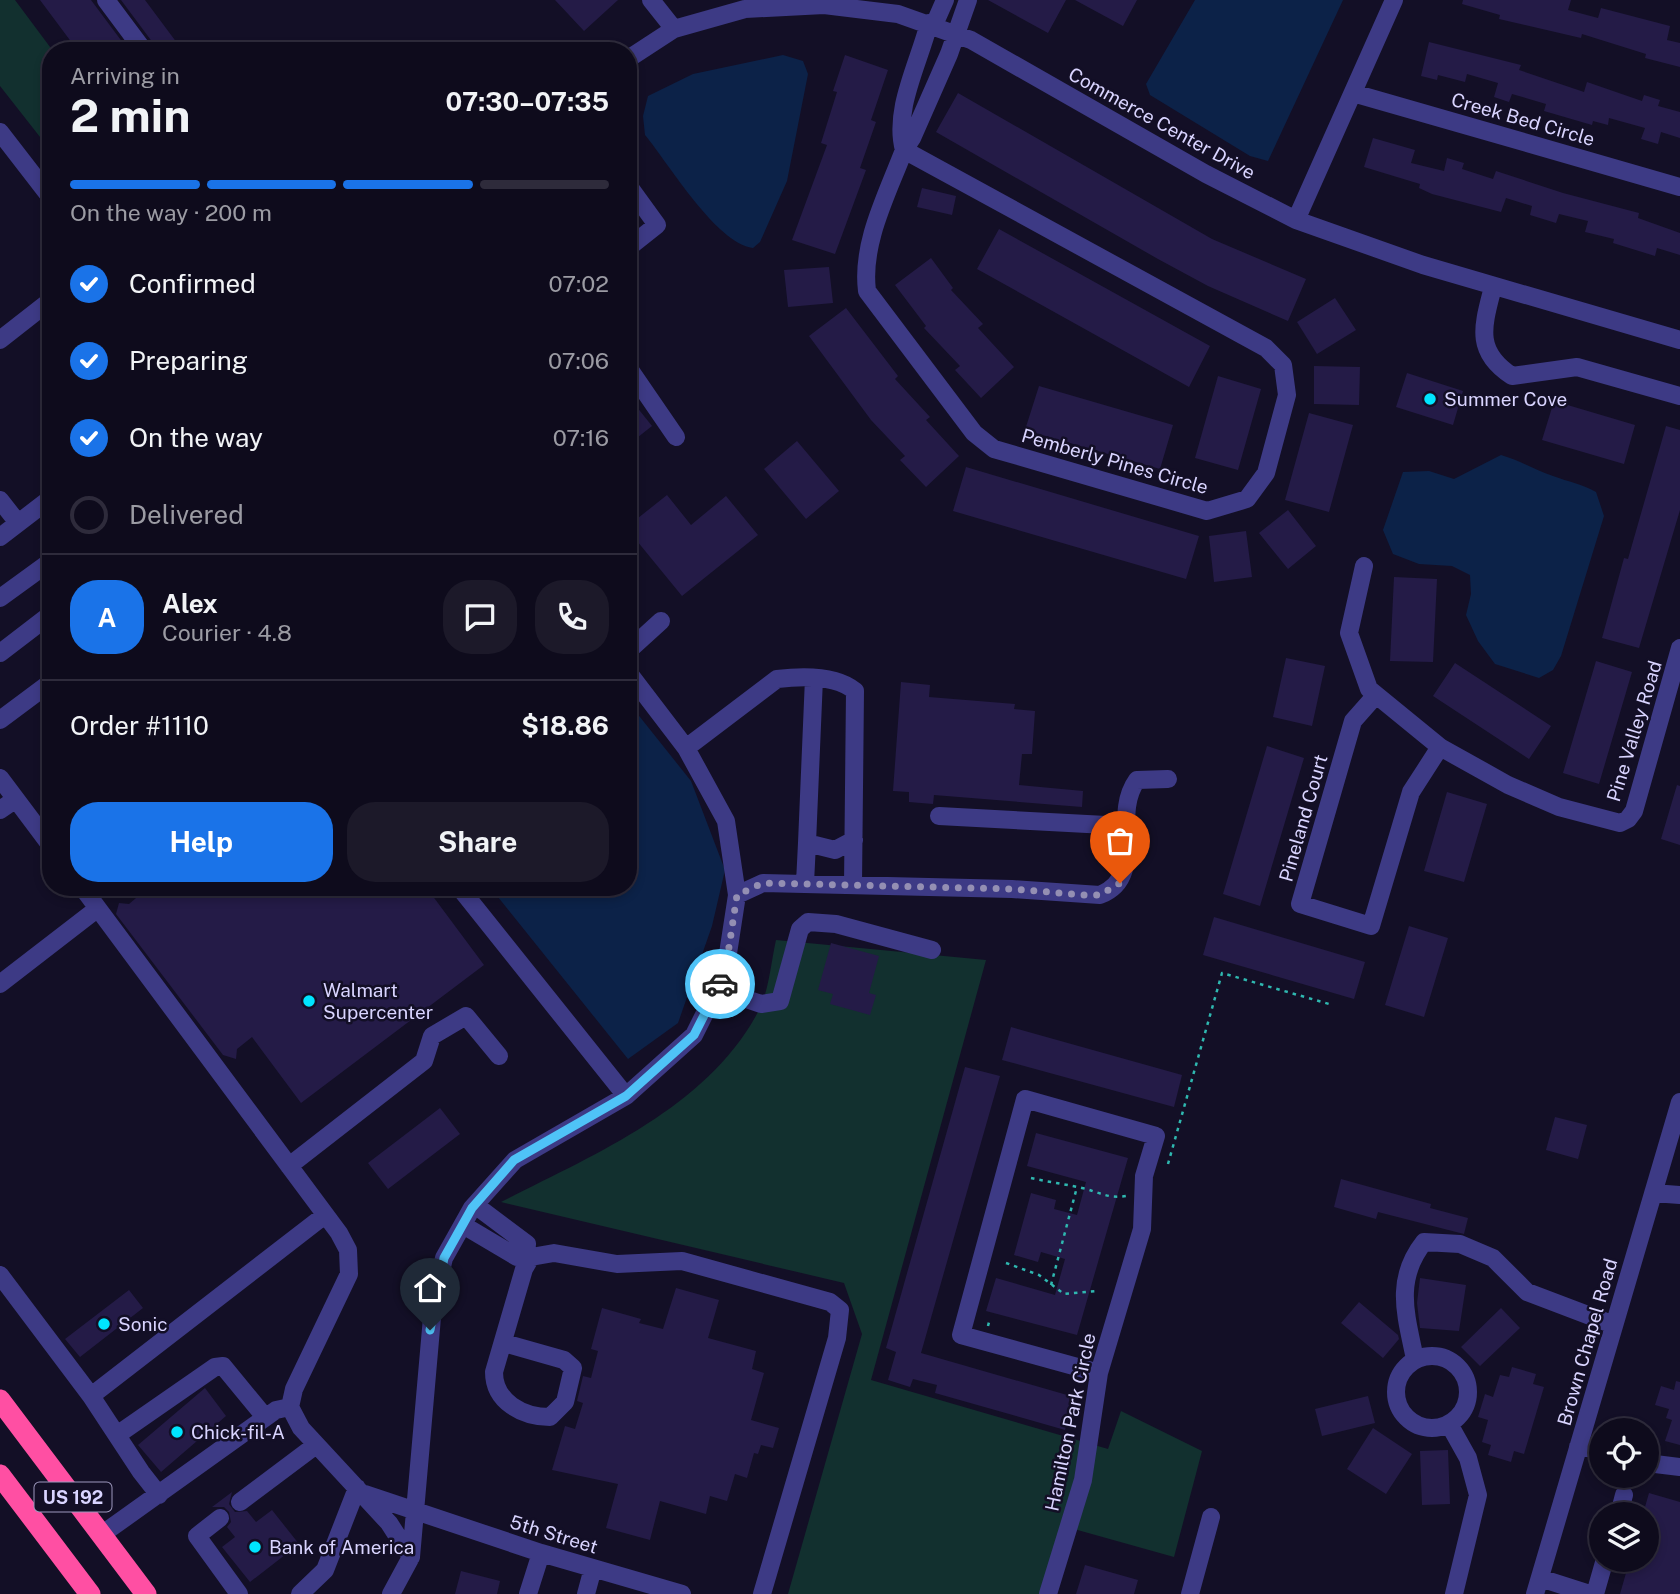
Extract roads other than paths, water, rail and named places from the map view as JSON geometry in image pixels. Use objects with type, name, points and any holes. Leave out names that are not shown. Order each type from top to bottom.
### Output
[{"type":"highway","name":"US 192","points":[[0,1400],[146,1594]]},
{"type":"highway","name":"US 192","points":[[0,1475],[90,1594]]},
{"type":"street","points":[[106,0],[137,42]]},
{"type":"street","points":[[650,0],[674,29]]},
{"type":"street","name":"Pemberly Pines Circle","points":[[944,0],[932,24],[905,102],[900,135],[904,150],[1266,348],[1283,365],[1287,395],[1266,473],[1247,499],[1207,512],[994,449],[974,433],[866,291],[863,267],[870,241],[904,150],[912,138],[957,33],[968,0]]},
{"type":"street","points":[[1296,220],[1394,0]]},
{"type":"street","name":"Commerce Center Drive","points":[[637,53],[674,29],[745,9],[824,5],[898,14],[957,33],[1206,174],[1296,220],[1362,246],[1493,287],[1680,340]]},
{"type":"street","name":"Creek Bed Circle","points":[[1353,93],[1680,187]]},
{"type":"street","points":[[0,132],[42,186]]},
{"type":"street","points":[[637,197],[657,225],[637,241]]},
{"type":"street","points":[[1493,287],[1483,339],[1489,354],[1512,376],[1577,367],[1680,396]]},
{"type":"street","points":[[0,340],[42,307]]},
{"type":"street","points":[[637,380],[676,437]]},
{"type":"street","points":[[0,500],[18,523]]},
{"type":"street","points":[[0,537],[42,505]]},
{"type":"street","name":"Pine Valley Road","points":[[1364,566],[1349,633],[1356,660],[1369,689],[1440,747],[1508,785],[1559,807],[1620,823],[1628,820],[1634,811],[1680,648]]},
{"type":"street","points":[[0,598],[42,568]]},
{"type":"street","points":[[0,653],[42,621]]},
{"type":"street","points":[[637,643],[661,621]]},
{"type":"street","points":[[686,748],[777,678],[814,678],[844,682],[855,691],[853,885]]},
{"type":"street","points":[[805,883],[814,678]]},
{"type":"street","points":[[391,1594],[411,1557],[418,1450],[433,1306],[444,1258],[475,1205],[514,1160],[626,1096],[694,1035],[725,973],[737,895],[726,821],[686,748],[637,684]]},
{"type":"street","points":[[0,720],[42,689]]},
{"type":"street","name":"Pineland Court","points":[[1376,695],[1353,721],[1300,904],[1371,926],[1411,792],[1440,747]]},
{"type":"street","points":[[0,778],[42,834]]},
{"type":"street","points":[[737,895],[763,883],[1012,889],[1100,895],[1111,891],[1124,876],[1127,795],[1137,780],[1168,779]]},
{"type":"street","points":[[0,810],[16,799]]},
{"type":"street","points":[[939,816],[1125,826]]},
{"type":"street","points":[[807,843],[835,850],[854,840]]},
{"type":"street","points":[[88,896],[325,1215],[348,1250],[349,1274],[294,1389],[290,1407],[301,1428],[360,1491],[411,1557]]},
{"type":"street","points":[[466,896],[626,1096]]},
{"type":"street","points":[[0,984],[97,909]]},
{"type":"street","points":[[717,989],[761,1004],[780,1001],[797,937],[808,922],[836,924],[932,950]]},
{"type":"street","points":[[289,1166],[424,1061],[432,1036],[466,1016],[499,1056]]},
{"type":"street","name":"Hamilton Park Circle","points":[[1048,1594],[1083,1480],[1098,1373],[1142,1229],[1144,1176],[1156,1136],[1025,1099],[961,1335],[1098,1373]]},
{"type":"street","name":"Brown Chapel Road","points":[[1537,1586],[1680,1102]]},
{"type":"street","points":[[1653,1193],[1680,1195]]},
{"type":"street","points":[[475,1205],[527,1244],[529,1256],[494,1372],[498,1390],[518,1411],[531,1417],[550,1417],[565,1402],[573,1368],[564,1360],[504,1343]]},
{"type":"street","points":[[91,1396],[325,1215]]},
{"type":"street","points":[[463,1225],[517,1257],[554,1253],[617,1264],[682,1261],[830,1302],[841,1310],[837,1338],[762,1594]]},
{"type":"street","points":[[1415,1359],[1402,1297],[1412,1257],[1424,1242],[1460,1244],[1493,1258],[1527,1292],[1614,1325]]},
{"type":"street","points":[[0,1275],[91,1396],[159,1495]]},
{"type":"street","points":[[1426,1356],[1448,1359],[1464,1375],[1468,1397],[1458,1417],[1449,1424],[1437,1428],[1413,1422],[1397,1403],[1398,1378],[1415,1359],[1426,1356]]},
{"type":"street","points":[[117,1435],[215,1367],[223,1366],[265,1417]]},
{"type":"street","points":[[101,1535],[265,1417],[276,1410],[290,1407]]},
{"type":"street","points":[[1449,1424],[1468,1458],[1478,1494],[1454,1594]]},
{"type":"street","points":[[240,1502],[316,1445]]},
{"type":"street","points":[[1578,1447],[1589,1448]]},
{"type":"street","points":[[1659,1464],[1680,1467]]},
{"type":"street","points":[[300,1594],[325,1570],[360,1491]]},
{"type":"street","name":"5th Street","points":[[360,1491],[415,1513],[681,1594]]},
{"type":"street","points":[[1622,1502],[1624,1495]]},
{"type":"street","points":[[1190,1594],[1210,1517]]},
{"type":"street","points":[[220,1518],[197,1536],[239,1594]]},
{"type":"street","points":[[528,1594],[541,1553]]},
{"type":"street","points":[[586,1594],[593,1568]]},
{"type":"street","points":[[1537,1586],[1592,1594],[1600,1572]]},
{"type":"water","points":[[1195,0],[1343,0],[1268,161],[1250,156],[1150,95],[1146,84]]},
{"type":"water","points":[[783,55],[803,61],[808,74],[787,181],[760,242],[753,248],[739,243],[724,232],[694,200],[645,135],[643,116],[648,96],[693,74]]},
{"type":"water","points":[[1501,455],[1596,492],[1604,516],[1561,656],[1553,670],[1539,678],[1495,664],[1478,641],[1466,615],[1471,594],[1470,575],[1452,566],[1419,564],[1393,554],[1383,530],[1403,472],[1429,471],[1454,479]]},
{"type":"water","points":[[637,713],[691,781],[725,870],[712,926],[678,1023],[628,1059],[497,896],[637,896]]},
{"type":"place","name":"Summer Cove","points":[[1430,399]]},
{"type":"place","name":"Walmart Supercenter","points":[[309,1001]]},
{"type":"place","name":"Sonic","points":[[104,1324]]},
{"type":"place","name":"Chick-fil-A","points":[[177,1432]]},
{"type":"place","name":"Bank of America","points":[[255,1547]]}]
